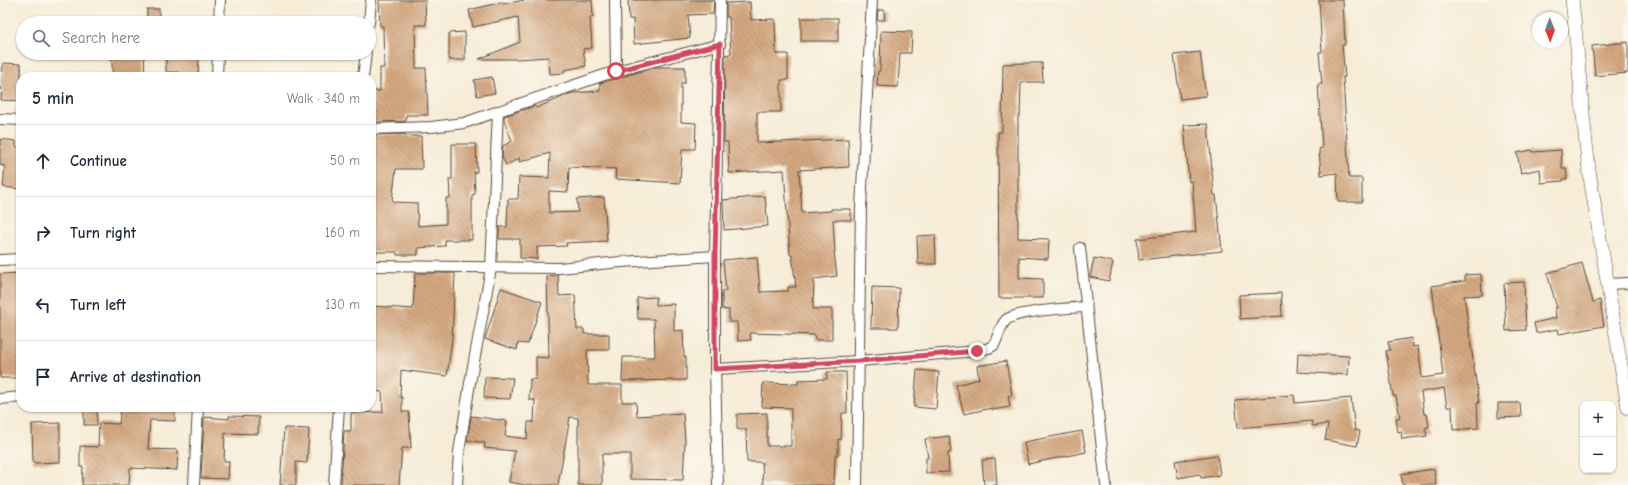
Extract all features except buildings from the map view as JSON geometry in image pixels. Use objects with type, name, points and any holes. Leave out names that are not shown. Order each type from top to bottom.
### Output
[{"type":"street","points":[[219,16],[220,0]]},
{"type":"street","points":[[370,16],[371,0]]},
{"type":"street","points":[[615,0],[616,71]]},
{"type":"street","points":[[718,485],[715,369],[715,256],[720,0]]},
{"type":"street","points":[[857,485],[862,207],[872,0]]},
{"type":"street","points":[[1572,0],[1579,53],[1586,147],[1628,408]]},
{"type":"street","points":[[376,129],[447,126],[464,123],[616,71],[720,44]]},
{"type":"street","points":[[217,72],[218,60]]},
{"type":"street","points":[[364,72],[365,60]]},
{"type":"street","points":[[457,485],[459,452],[491,268],[498,111]]},
{"type":"street","points":[[0,119],[16,120]]},
{"type":"street","points":[[1080,248],[1106,485]]},
{"type":"street","points":[[376,266],[559,268],[621,262],[715,256]]},
{"type":"street","points":[[0,260],[16,259]]},
{"type":"street","points":[[1608,284],[1628,283]]},
{"type":"street","points":[[715,369],[859,361],[977,351],[994,345],[1000,329],[1006,320],[1017,314],[1086,307]]},
{"type":"street","points":[[0,399],[16,397]]},
{"type":"street","points":[[194,485],[198,412]]},
{"type":"street","points":[[334,485],[339,412]]},
{"type":"route","points":[[616,71],[720,44],[715,256],[715,369],[859,361],[977,351]]}]
